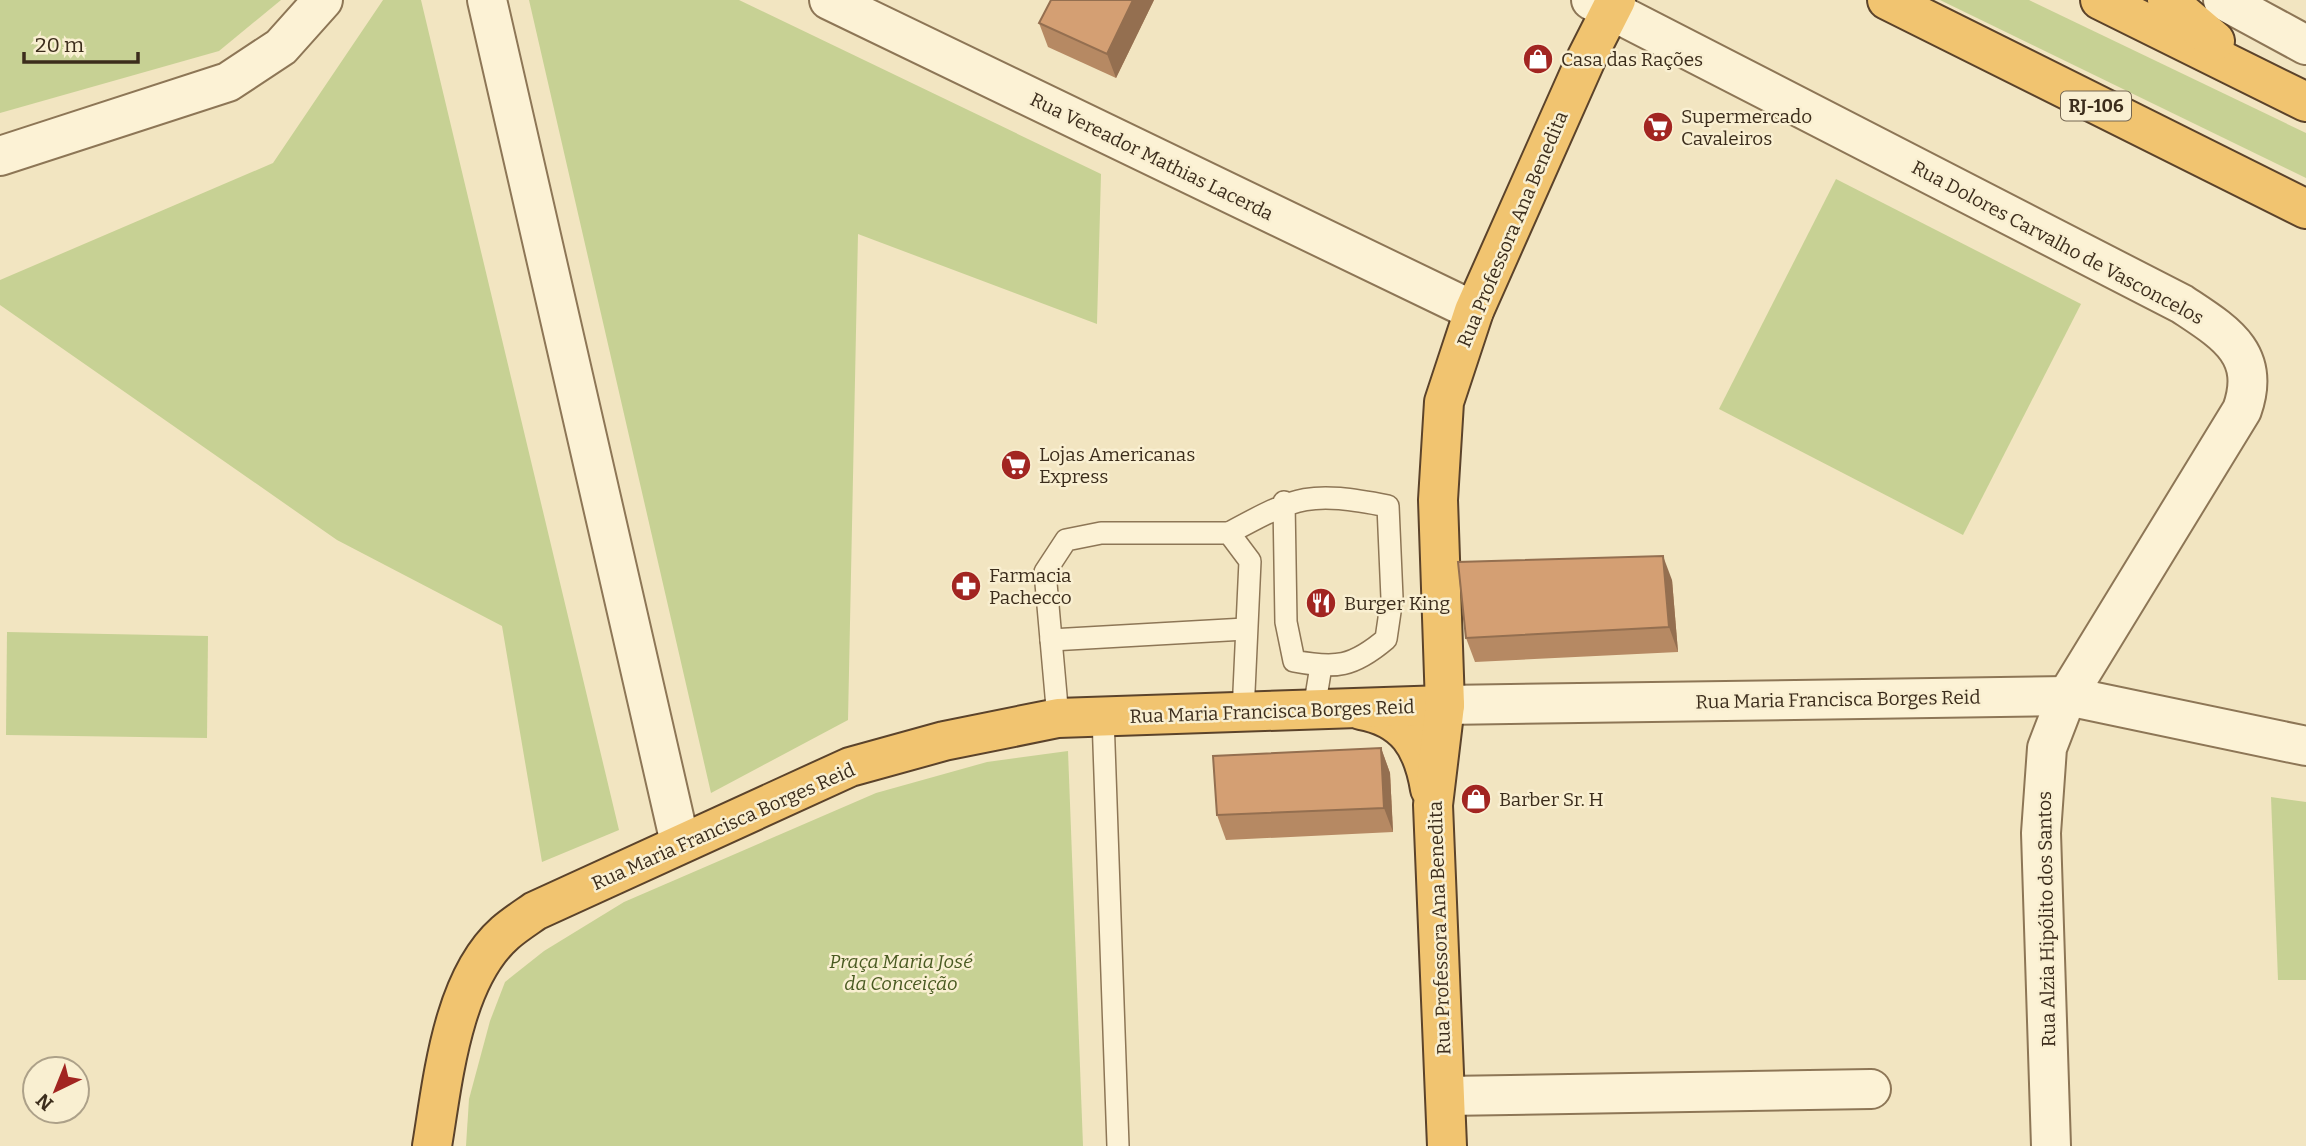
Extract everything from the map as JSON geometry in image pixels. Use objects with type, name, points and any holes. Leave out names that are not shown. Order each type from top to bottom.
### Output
[{"type":"highway","name":"RJ-106","points":[[1887,0],[2306,209]]},
{"type":"highway","points":[[2100,0],[2306,102]]},
{"type":"highway","points":[[2166,0],[2265,83]]},
{"type":"highway","name":"Rua Professora Ana Benedita","points":[[1447,1146],[1433,804],[1446,705],[1438,500],[1444,402],[1474,311],[1606,3]]},
{"type":"highway","name":"Rua Maria Francisca Borges Reid","points":[[432,1146],[448,1052],[464,998],[479,966],[503,934],[536,911],[850,767],[944,741],[1058,718],[1446,705]]},
{"type":"highway","points":[[1329,708],[1379,713],[1409,734],[1420,749],[1427,767],[1433,804]]},
{"type":"street","points":[[0,156],[228,82],[281,47],[323,0]]},
{"type":"street","points":[[487,0],[680,843]]},
{"type":"street","name":"Rua Vereador Mathias Lacerda","points":[[829,0],[1474,311]]},
{"type":"street","points":[[2222,0],[2306,45]]},
{"type":"street","name":"Rua Dolores Carvalho de Vasconcelos","points":[[1606,3],[2182,304],[2215,326],[2238,347],[2247,368],[2249,391],[2242,410],[2067,696]]},
{"type":"street","name":"Rua Maria Francisca Borges Reid","points":[[1446,705],[2067,696],[2306,746]]},
{"type":"street","name":"Rua Alzia Hipólito dos Santos","points":[[2051,1146],[2042,791],[2047,748],[2067,696]]},
{"type":"street","points":[[1446,1096],[1871,1089]]},
{"type":"lane","points":[[1058,718],[1045,572],[1066,540],[1101,533],[1229,533],[1284,502],[1330,496],[1388,506],[1392,598],[1386,639],[1362,660],[1321,666],[1294,661],[1286,622],[1284,502]]},
{"type":"lane","points":[[1229,533],[1250,561],[1243,713]]},
{"type":"lane","points":[[1051,640],[1245,629]]},
{"type":"lane","points":[[1321,666],[1329,708]]},
{"type":"lane","points":[[1103,717],[1118,1146]]},
{"type":"green space","points":[[0,0],[281,0],[219,51],[0,113]]},
{"type":"green space","points":[[383,0],[421,0],[619,830],[542,862],[502,626],[337,540],[0,305],[0,280],[273,163]]},
{"type":"green space","points":[[529,0],[739,0],[1101,174],[1097,324],[858,234],[848,720],[711,793]]},
{"type":"green space","points":[[1940,0],[2029,0],[2306,133],[2306,178]]},
{"type":"green space","points":[[1836,179],[2081,304],[1963,535],[1719,409]]},
{"type":"green space","points":[[7,632],[208,636],[207,738],[6,735]]},
{"type":"green space","name":"Praça Maria José da Conceição","points":[[1068,751],[1083,1146],[466,1146],[469,1099],[490,1021],[505,982],[544,951],[624,902],[876,793],[987,762]]},
{"type":"green space","points":[[2271,797],[2306,802],[2306,980],[2278,980]]},
{"type":"building","points":[[1051,0],[1133,0],[1107,54],[1039,23]]},
{"type":"building","points":[[1663,556],[1669,627],[1466,638],[1458,562]]},
{"type":"building","points":[[1381,748],[1384,808],[1217,815],[1213,756]]},
{"type":"place","name":"Casa das Rações","points":[[1538,59]]},
{"type":"place","name":"Supermercado Cavaleiros","points":[[1658,127]]},
{"type":"place","name":"Lojas Americanas Express","points":[[1016,465]]},
{"type":"place","name":"Farmacia Pachecco","points":[[966,586]]},
{"type":"place","name":"Burger King","points":[[1321,603]]},
{"type":"place","name":"Barber Sr. H","points":[[1476,799]]}]
